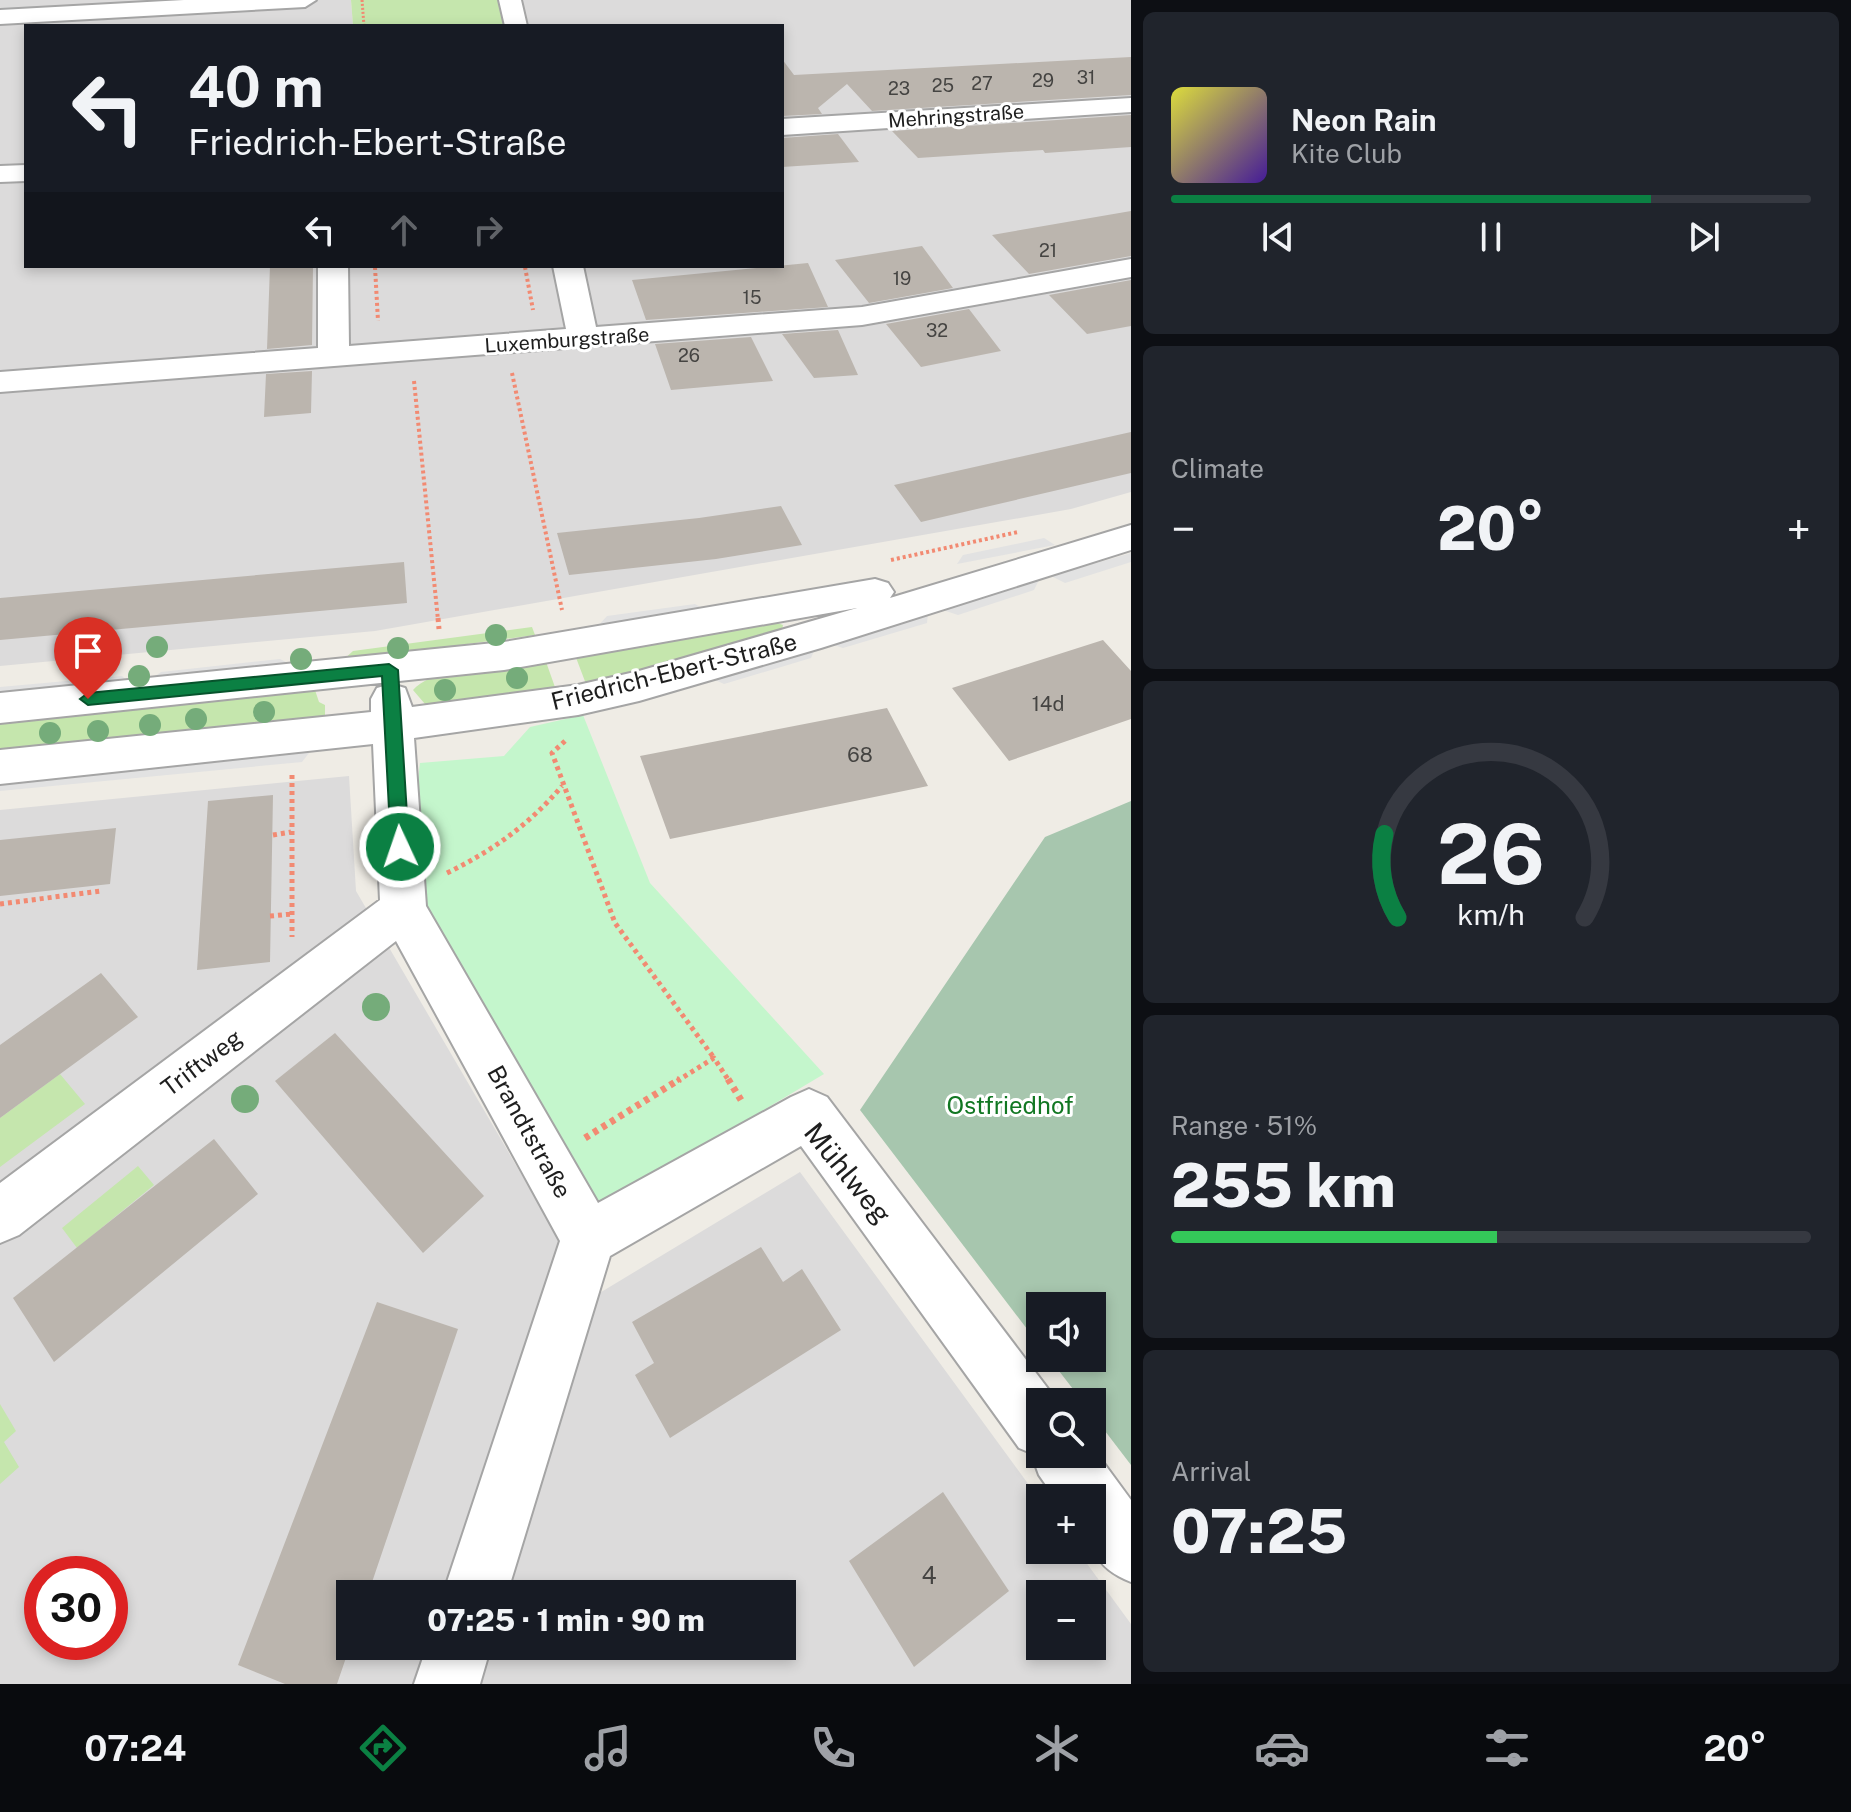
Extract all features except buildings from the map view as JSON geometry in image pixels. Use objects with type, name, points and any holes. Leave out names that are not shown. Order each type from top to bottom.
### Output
[{"type":"street","points":[[0,17],[305,0]]},
{"type":"street","points":[[510,0],[516,24]]},
{"type":"street","name":"Mehringstraße","points":[[784,127],[1131,105]]},
{"type":"street","points":[[0,174],[24,173]]},
{"type":"street","points":[[333,268],[334,358]]},
{"type":"street","points":[[568,268],[583,339]]},
{"type":"street","name":"Luxemburgstraße","points":[[0,382],[862,316],[1131,268]]},
{"type":"street","name":"Friedrich-Ebert-Straße","points":[[0,708],[504,656],[885,591],[1114,542]]},
{"type":"street","name":"Friedrich-Ebert-Straße","points":[[0,767],[393,727],[578,700],[639,686],[807,638],[1114,542]]},
{"type":"street","name":"Brandtstraße","points":[[389,670],[403,909],[588,1238]]},
{"type":"street","name":"Triftweg","points":[[0,1216],[403,909]]},
{"type":"street","name":"Mühlweg","points":[[588,1238],[809,1114],[1026,1408]]},
{"type":"street","points":[[479,1580],[588,1238]]},
{"type":"street","points":[[1070,1468],[1131,1551]]},
{"type":"street","points":[[447,1684],[455,1660]]},
{"type":"path","points":[[362,0],[364,24]]},
{"type":"path","points":[[375,268],[380,354]]},
{"type":"path","points":[[525,268],[540,342]]},
{"type":"path","points":[[411,352],[439,630]]},
{"type":"path","points":[[293,770],[293,993]]},
{"type":"path","points":[[403,909],[432,881],[484,855],[536,819],[562,786]]},
{"type":"path","points":[[273,835],[291,832]]},
{"type":"path","points":[[0,904],[101,891]]},
{"type":"path","points":[[270,916],[292,914]]},
{"type":"path","points":[[546,1162],[714,1058],[766,1138]]},
{"type":"shaded area","points":[[0,0],[351,0],[353,24],[24,24],[24,268],[784,268],[784,24],[504,24],[498,0],[1131,0],[1131,492],[1071,509],[375,631],[0,666]]},
{"type":"shaded area","points":[[1044,538],[1055,545],[957,564],[963,555]]},
{"type":"shaded area","points":[[1131,553],[1131,562],[1065,583],[1051,576]]},
{"type":"shaded area","points":[[1039,580],[1034,590],[958,615],[943,610]]},
{"type":"shaded area","points":[[695,604],[707,611],[597,627],[607,616]]},
{"type":"shaded area","points":[[928,613],[927,623],[843,648],[828,643]]},
{"type":"shaded area","points":[[815,648],[811,658],[724,684],[711,678]]},
{"type":"shaded area","points":[[280,659],[296,667],[145,683],[161,672]]},
{"type":"shaded area","points":[[122,676],[133,686],[0,696],[0,687]]},
{"type":"shaded area","points":[[313,748],[302,762],[0,791],[0,779]]},
{"type":"shaded area","points":[[349,776],[356,891],[593,1297],[800,1172],[1028,1484],[1026,1564],[1087,1564],[1099,1580],[1026,1580],[1026,1660],[1106,1660],[1106,1590],[1131,1624],[1131,1684],[0,1684],[0,810]]},
{"type":"green space","points":[[351,0],[498,0],[504,24],[353,24]]},
{"type":"green space","points":[[775,622],[783,625],[782,630],[655,668],[586,684],[575,655]]},
{"type":"green space","points":[[532,627],[535,635],[342,661],[353,651]]},
{"type":"green space","points":[[545,659],[556,690],[439,707],[425,704],[413,690],[438,675],[495,664]]},
{"type":"green space","points":[[315,690],[319,702],[325,705],[325,721],[0,753],[0,720]]},
{"type":"green space","points":[[583,715],[650,883],[824,1074],[591,1213],[403,909],[420,763],[504,756],[530,727]]},
{"type":"green space","name":"Ostfriedhof","points":[[1131,801],[1131,1465],[1106,1432],[1106,1388],[1072,1388],[1060,1372],[1106,1372],[1106,1292],[1026,1292],[1026,1328],[860,1110],[1045,837]]},
{"type":"green space","points":[[60,1074],[85,1104],[0,1167],[0,1118]]},
{"type":"green space","points":[[138,1166],[154,1185],[77,1248],[62,1228]]},
{"type":"green space","points":[[0,1404],[16,1431],[4,1442],[19,1467],[0,1484]]},
{"type":"route","points":[[88,699],[389,670],[400,847]]}]
